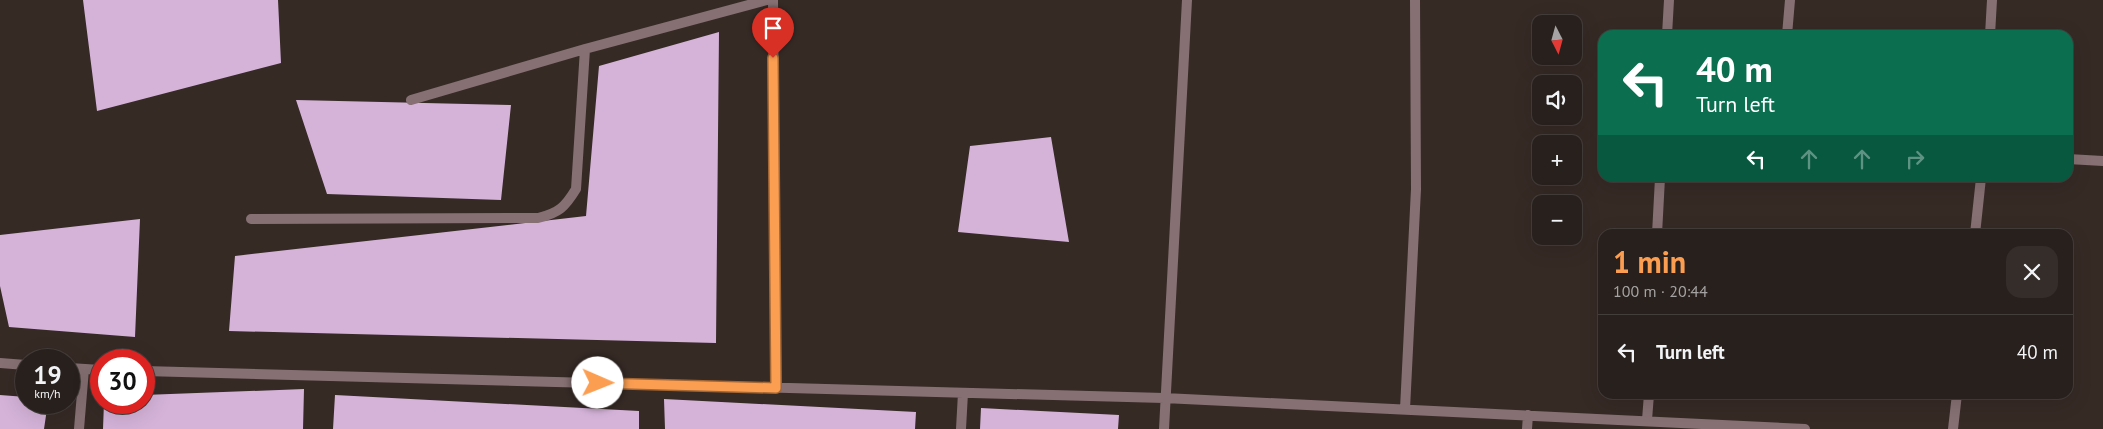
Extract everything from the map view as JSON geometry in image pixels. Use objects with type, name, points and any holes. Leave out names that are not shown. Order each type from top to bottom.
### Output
[{"type":"street","points":[[411,100],[586,49],[767,0]]},
{"type":"street","points":[[773,0],[776,388]]},
{"type":"street","points":[[1164,429],[1164,398],[1187,0]]},
{"type":"street","points":[[1405,409],[1416,189],[1415,0]]},
{"type":"street","points":[[1667,30],[1669,0]]},
{"type":"street","points":[[1787,30],[1790,0]]},
{"type":"street","points":[[1990,30],[1992,0]]},
{"type":"street","points":[[251,218],[538,218],[554,214],[567,203],[576,189],[586,49]]},
{"type":"street","points":[[2073,159],[2103,161]]},
{"type":"street","points":[[1657,229],[1660,182]]},
{"type":"street","points":[[1976,229],[1981,182]]},
{"type":"street","points":[[0,363],[15,364]]},
{"type":"street","points":[[80,369],[90,369]]},
{"type":"street","points":[[78,429],[84,369]]},
{"type":"street","points":[[155,371],[1164,398],[1805,429]]},
{"type":"street","points":[[961,429],[963,393]]},
{"type":"street","points":[[1647,420],[1649,399]]},
{"type":"street","points":[[1953,429],[1956,399]]},
{"type":"street","points":[[1527,429],[1528,415]]},
{"type":"building","points":[[83,0],[278,0],[281,63],[97,111]]},
{"type":"building","points":[[719,32],[716,343],[229,331],[235,256],[586,216],[599,66]]},
{"type":"building","points":[[296,100],[511,105],[501,200],[327,194]]},
{"type":"building","points":[[1051,137],[1069,242],[958,232],[970,146]]},
{"type":"building","points":[[140,219],[135,337],[9,327],[0,286],[0,235]]},
{"type":"building","points":[[304,389],[303,429],[103,429],[104,414],[155,414],[155,395]]},
{"type":"building","points":[[0,395],[15,396],[15,414],[46,414],[44,429],[0,429]]},
{"type":"building","points":[[335,395],[639,411],[639,429],[333,429]]},
{"type":"building","points":[[664,399],[916,412],[915,429],[665,429]]},
{"type":"building","points":[[981,408],[1119,415],[1118,429],[980,429]]},
{"type":"route","points":[[598,383],[776,388],[773,58]]}]
